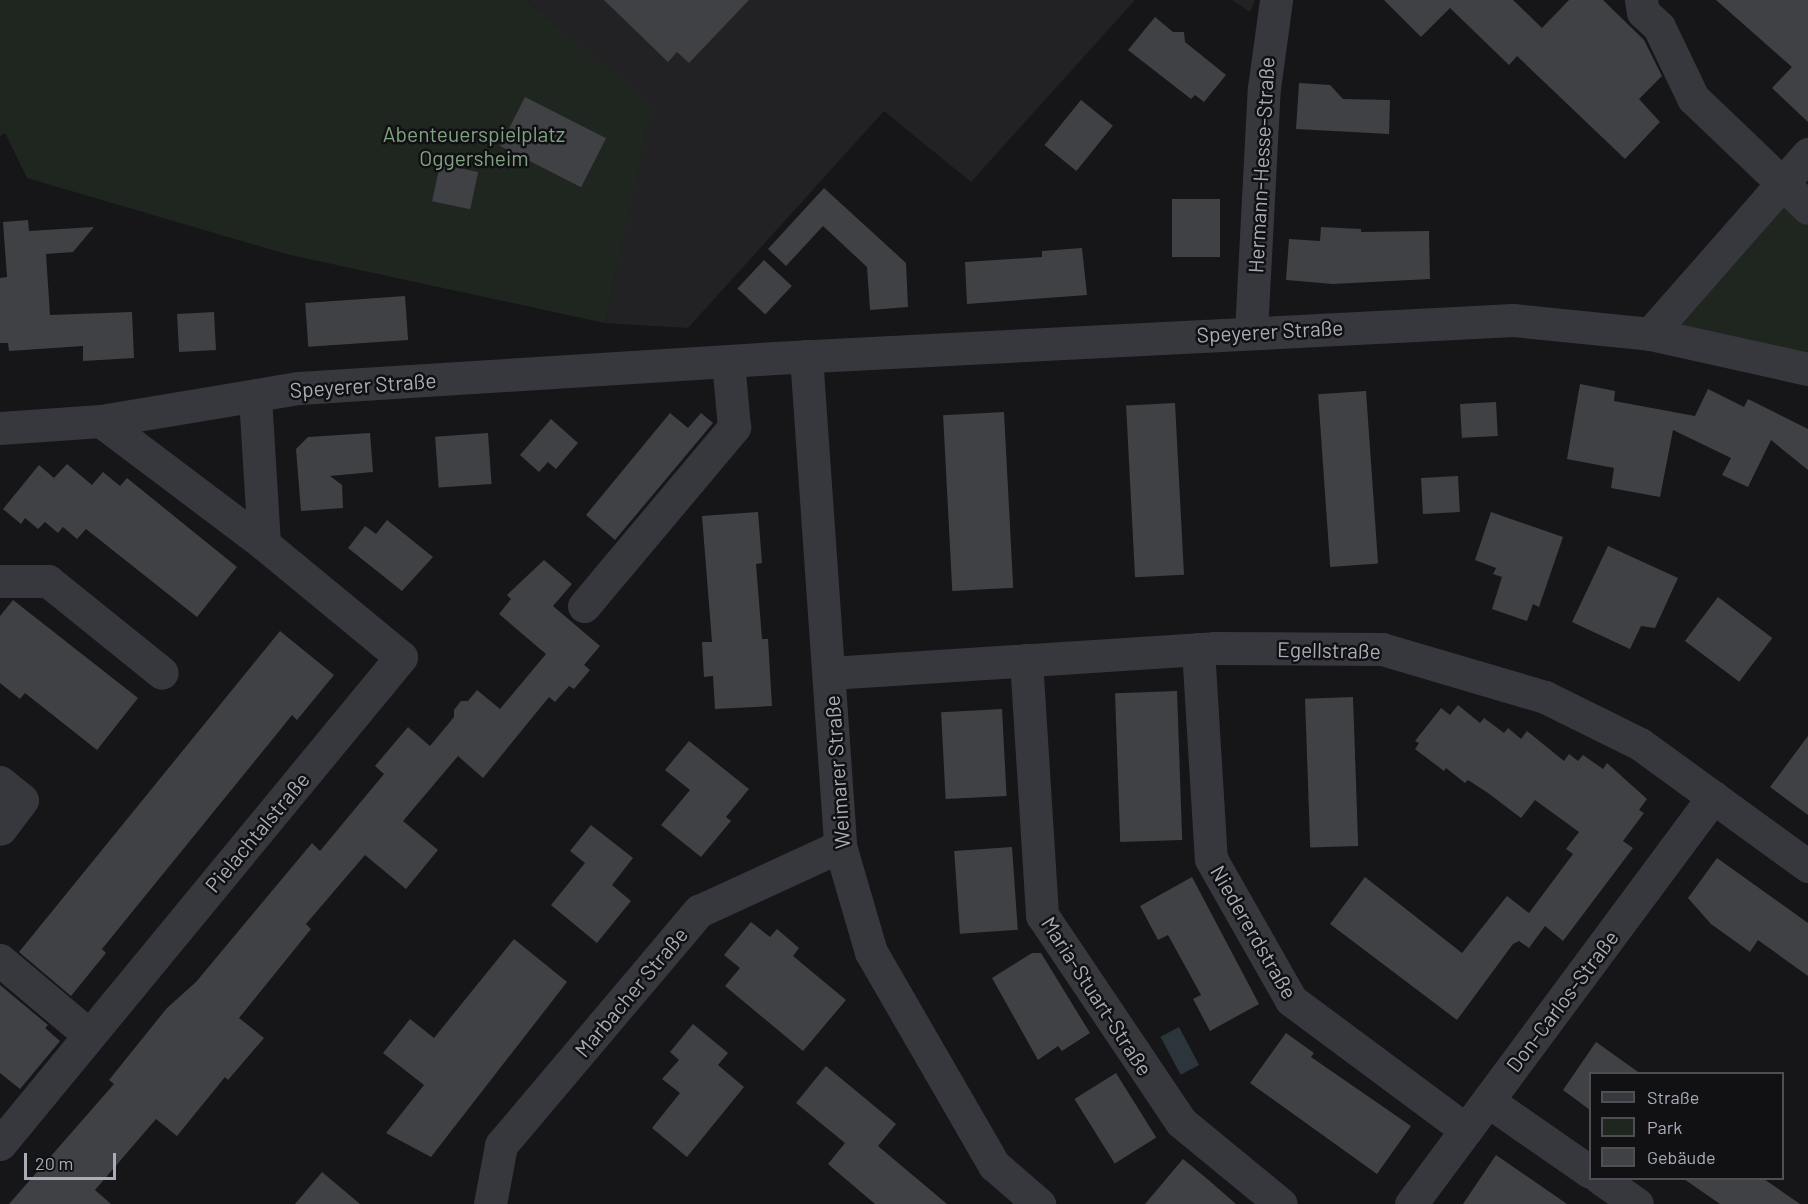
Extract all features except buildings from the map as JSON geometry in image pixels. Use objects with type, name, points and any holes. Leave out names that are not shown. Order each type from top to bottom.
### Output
[{"type":"street","name":"Hermann-Hesse-Straße","points":[[1251,332],[1264,88],[1276,0]]},
{"type":"street","points":[[1641,0],[1643,12],[1659,27],[1693,98],[1808,208]]},
{"type":"street","points":[[1650,333],[1808,154]]},
{"type":"street","name":"Speyerer Straße","points":[[0,428],[101,421],[299,388],[806,356],[1513,320],[1650,333],[1808,369]]},
{"type":"street","name":"Weimarer Straße","points":[[806,356],[830,673],[840,846],[871,952],[994,1165],[1039,1204]]},
{"type":"street","points":[[584,606],[734,428],[728,361]]},
{"type":"street","points":[[255,395],[264,544]]},
{"type":"street","name":"Pielachtalstraße","points":[[0,1144],[401,657],[264,544],[101,421]]},
{"type":"street","points":[[0,580],[48,581],[162,673]]},
{"type":"street","name":"Egellstraße","points":[[830,673],[1198,649],[1382,649],[1545,697],[1640,744],[1808,866]]},
{"type":"street","name":"Niedererdstraße","points":[[1198,649],[1211,859],[1291,1000],[1466,1130]]},
{"type":"street","name":"Maria-Stuart-Straße","points":[[1026,660],[1042,915],[1181,1122],[1281,1204]]},
{"type":"street","points":[[0,782],[22,800],[0,830]]},
{"type":"street","name":"Don-Carlos-Straße","points":[[1411,1204],[1713,797]]},
{"type":"street","name":"Marbacher Straße","points":[[490,1204],[501,1145],[699,911],[840,846]]},
{"type":"street","points":[[0,960],[89,1035]]},
{"type":"street","points":[[1488,1101],[1589,1171]]},
{"type":"street","points":[[1601,1180],[1637,1204]]},
{"type":"shaded area","points":[[527,0],[1135,0],[971,182],[884,111],[688,328],[605,323],[651,106]]},
{"type":"shaded area","points":[[1232,0],[1255,0],[1250,12]]},
{"type":"shaded area","points":[[1179,1027],[1199,1065],[1181,1075],[1160,1037]]},
{"type":"green space","name":"Abenteuerspielplatz Oggersheim","points":[[0,0],[527,0],[652,106],[605,323],[286,254],[27,178],[5,133],[0,136]]},
{"type":"green space","points":[[1782,197],[1808,221],[1808,359],[1666,328]]}]
